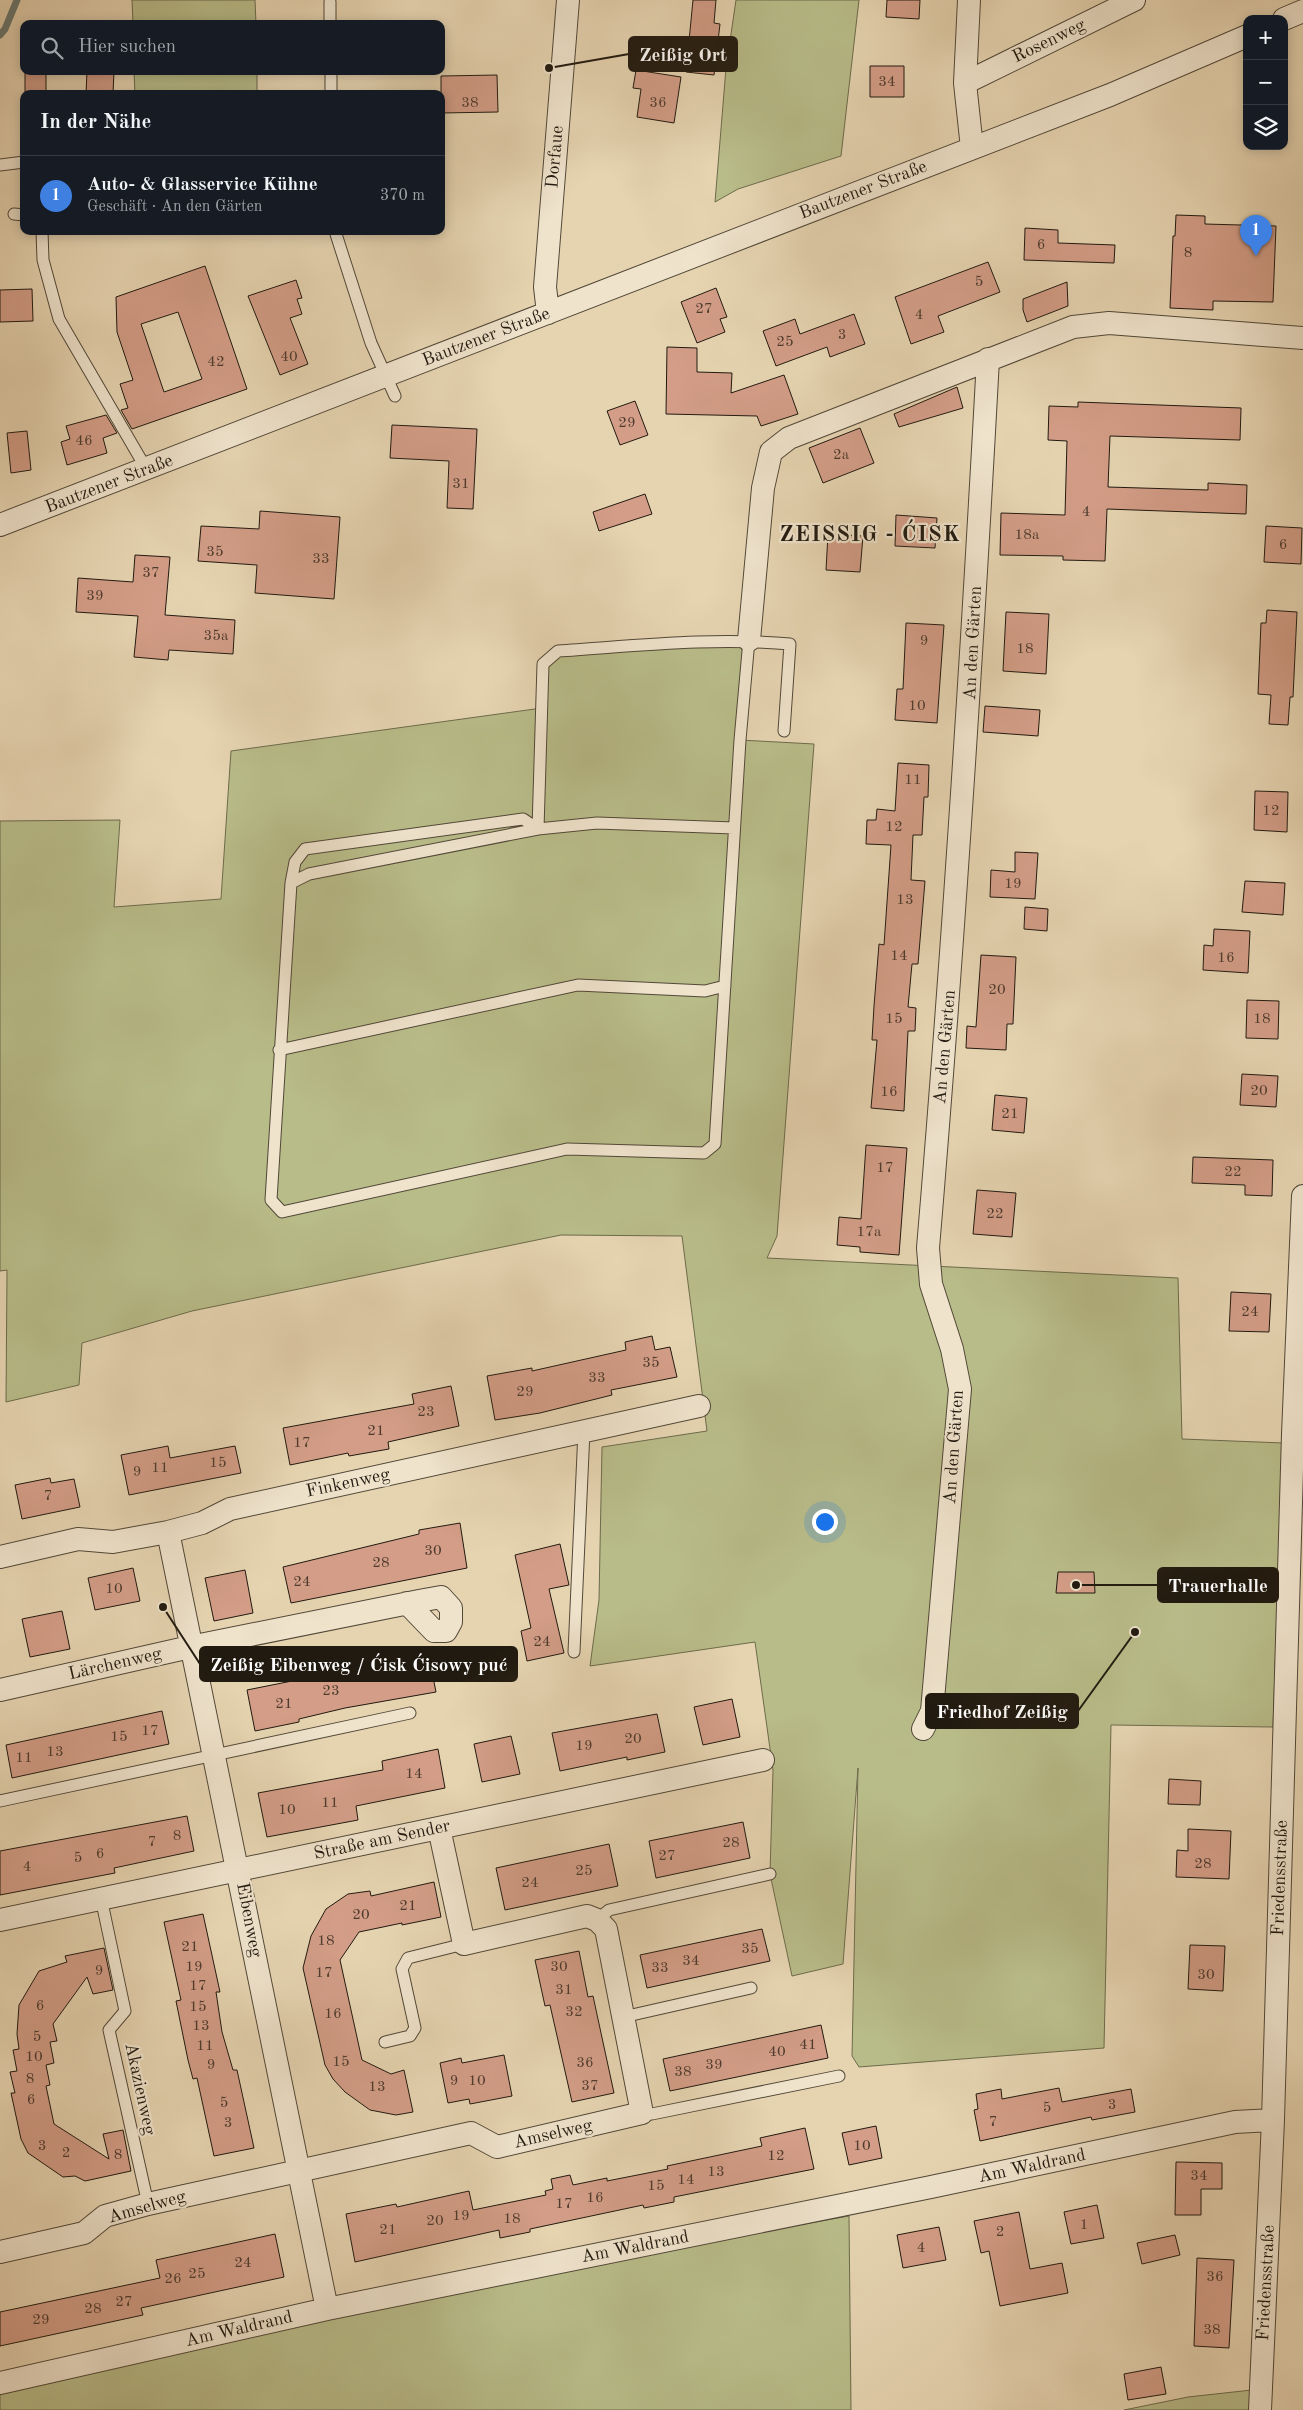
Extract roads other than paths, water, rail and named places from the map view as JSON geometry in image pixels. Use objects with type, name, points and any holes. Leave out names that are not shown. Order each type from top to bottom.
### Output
[{"type":"street","name":"Dorfaue","points":[[548,313],[545,287],[568,0]]},
{"type":"street","points":[[969,0],[965,83],[972,148]]},
{"type":"street","name":"Rosenweg","points":[[965,83],[1134,0]]},
{"type":"street","points":[[1288,17],[1303,11]]},
{"type":"street","name":"Bautzener Straße","points":[[0,525],[147,470],[1110,95],[1243,38]]},
{"type":"street","points":[[749,640],[763,488],[771,452],[790,438],[1073,327],[1109,323],[1303,338]]},
{"type":"street","name":"An den Gärten","points":[[923,1728],[932,1711],[960,1389],[952,1349],[932,1284],[928,1248],[950,986],[971,680],[988,360]]},
{"type":"street","name":"Friedensstraße","points":[[1260,2410],[1273,2120],[1292,1444],[1303,1196]]},
{"type":"street","name":"Finkenweg","points":[[0,1557],[78,1539],[113,1542],[168,1532],[202,1523],[230,1509],[699,1406]]},
{"type":"street","name":"Eibenweg","points":[[168,1532],[190,1647],[239,1870],[327,2309]]},
{"type":"street","name":"Lärchenweg","points":[[0,1690],[190,1647],[406,1603]]},
{"type":"street","name":"Straße am Sender","points":[[0,1920],[763,1760]]},
{"type":"street","points":[[439,1828],[464,1944],[587,1916],[597,1920],[606,1929],[642,2113]]},
{"type":"street","name":"Amselweg","points":[[0,2252],[84,2233],[105,2216],[148,2204],[299,2169],[471,2133],[497,2147],[642,2113]]},
{"type":"street","name":"Am Waldrand","points":[[0,2384],[327,2309],[931,2188],[1235,2122],[1273,2120]]},
{"type":"lane","points":[[330,2],[330,20]]},
{"type":"lane","points":[[330,90],[331,75]]},
{"type":"lane","points":[[0,165],[20,162]]},
{"type":"lane","points":[[42,235],[43,260],[59,319],[147,470]]},
{"type":"lane","points":[[336,235],[371,343],[395,396]]},
{"type":"lane","points":[[538,829],[523,819],[305,849],[295,862],[279,1050],[271,1200],[282,1212],[568,1149],[704,1154],[715,1144],[734,828],[749,640]]},
{"type":"lane","points":[[538,829],[543,664],[558,650],[749,640],[790,644],[784,731]]},
{"type":"lane","points":[[292,883],[309,874],[538,829],[597,823],[734,828]]},
{"type":"lane","points":[[279,1050],[578,985],[705,991],[726,986]]},
{"type":"lane","points":[[574,1652],[584,1432]]},
{"type":"lane","points":[[0,1801],[410,1713]]},
{"type":"lane","points":[[597,1920],[609,1910],[770,1874]]},
{"type":"lane","name":"Akazienweg","points":[[101,1898],[125,2011],[110,2030],[148,2204]]},
{"type":"lane","points":[[385,2042],[410,2036],[415,2028],[402,1969],[408,1958],[464,1944]]},
{"type":"lane","points":[[623,2017],[751,1988]]},
{"type":"lane","points":[[642,2113],[652,2114],[839,2076]]},
{"type":"waterway","points":[[0,35],[5,29],[17,0]]},
{"type":"place","name":"Zeißig Ort","points":[[549,68]]},
{"type":"place","name":"Auto- & Glasservice Kühne","points":[[1256,256]]},
{"type":"place","name":"Trauerhalle","points":[[1076,1585]]},
{"type":"place","name":"Zeißig Eibenweg / Ćisk Ćisowy puć","points":[[163,1607]]},
{"type":"place","name":"Friedhof Zeißig","points":[[1135,1632]]},
{"type":"district","name":"ZEISSIG - ĆISK","points":[[870,535]]}]
